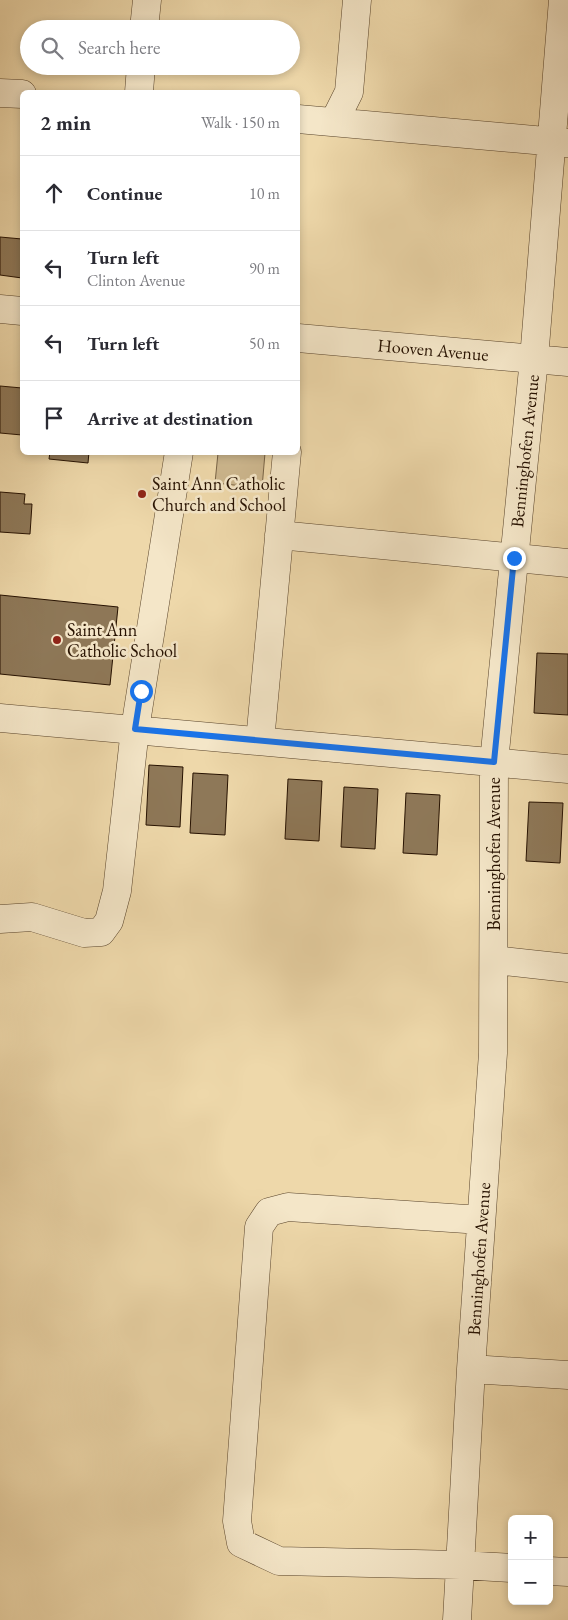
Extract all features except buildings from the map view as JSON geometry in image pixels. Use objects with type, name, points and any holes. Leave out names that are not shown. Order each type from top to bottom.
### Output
[{"type":"street","points":[[145,20],[147,0]]},
{"type":"street","points":[[334,122],[349,92],[357,0]]},
{"type":"street","name":"Benninghofen Avenue","points":[[457,1620],[471,1369],[493,1053],[494,762],[534,359],[560,142],[563,0]]},
{"type":"street","points":[[139,90],[140,75]]},
{"type":"street","points":[[0,92],[20,94]]},
{"type":"street","points":[[300,119],[560,142]]},
{"type":"street","points":[[0,309],[20,311]]},
{"type":"street","name":"Hooven Avenue","points":[[300,344],[568,362]]},
{"type":"street","points":[[0,919],[32,917],[84,933],[101,932],[109,922],[117,891],[135,729],[179,455]]},
{"type":"street","points":[[260,741],[287,455]]},
{"type":"street","points":[[279,535],[568,563]]},
{"type":"street","points":[[0,718],[568,769]]},
{"type":"street","points":[[494,960],[568,968]]},
{"type":"street","points":[[481,1220],[288,1207],[269,1212],[259,1227],[237,1521],[240,1543],[280,1562],[460,1565],[508,1568]]},
{"type":"street","points":[[471,1369],[568,1375]]},
{"type":"street","points":[[553,1571],[568,1572]]},
{"type":"shaded area","points":[[218,455],[265,455],[262,488],[215,483]]},
{"type":"place","name":"Saint Ann Catholic Church and School","points":[[142,494]]},
{"type":"place","name":"Saint Ann Catholic School","points":[[57,640]]},
{"type":"route","points":[[141,691],[135,729],[494,762],[514,558]]}]
